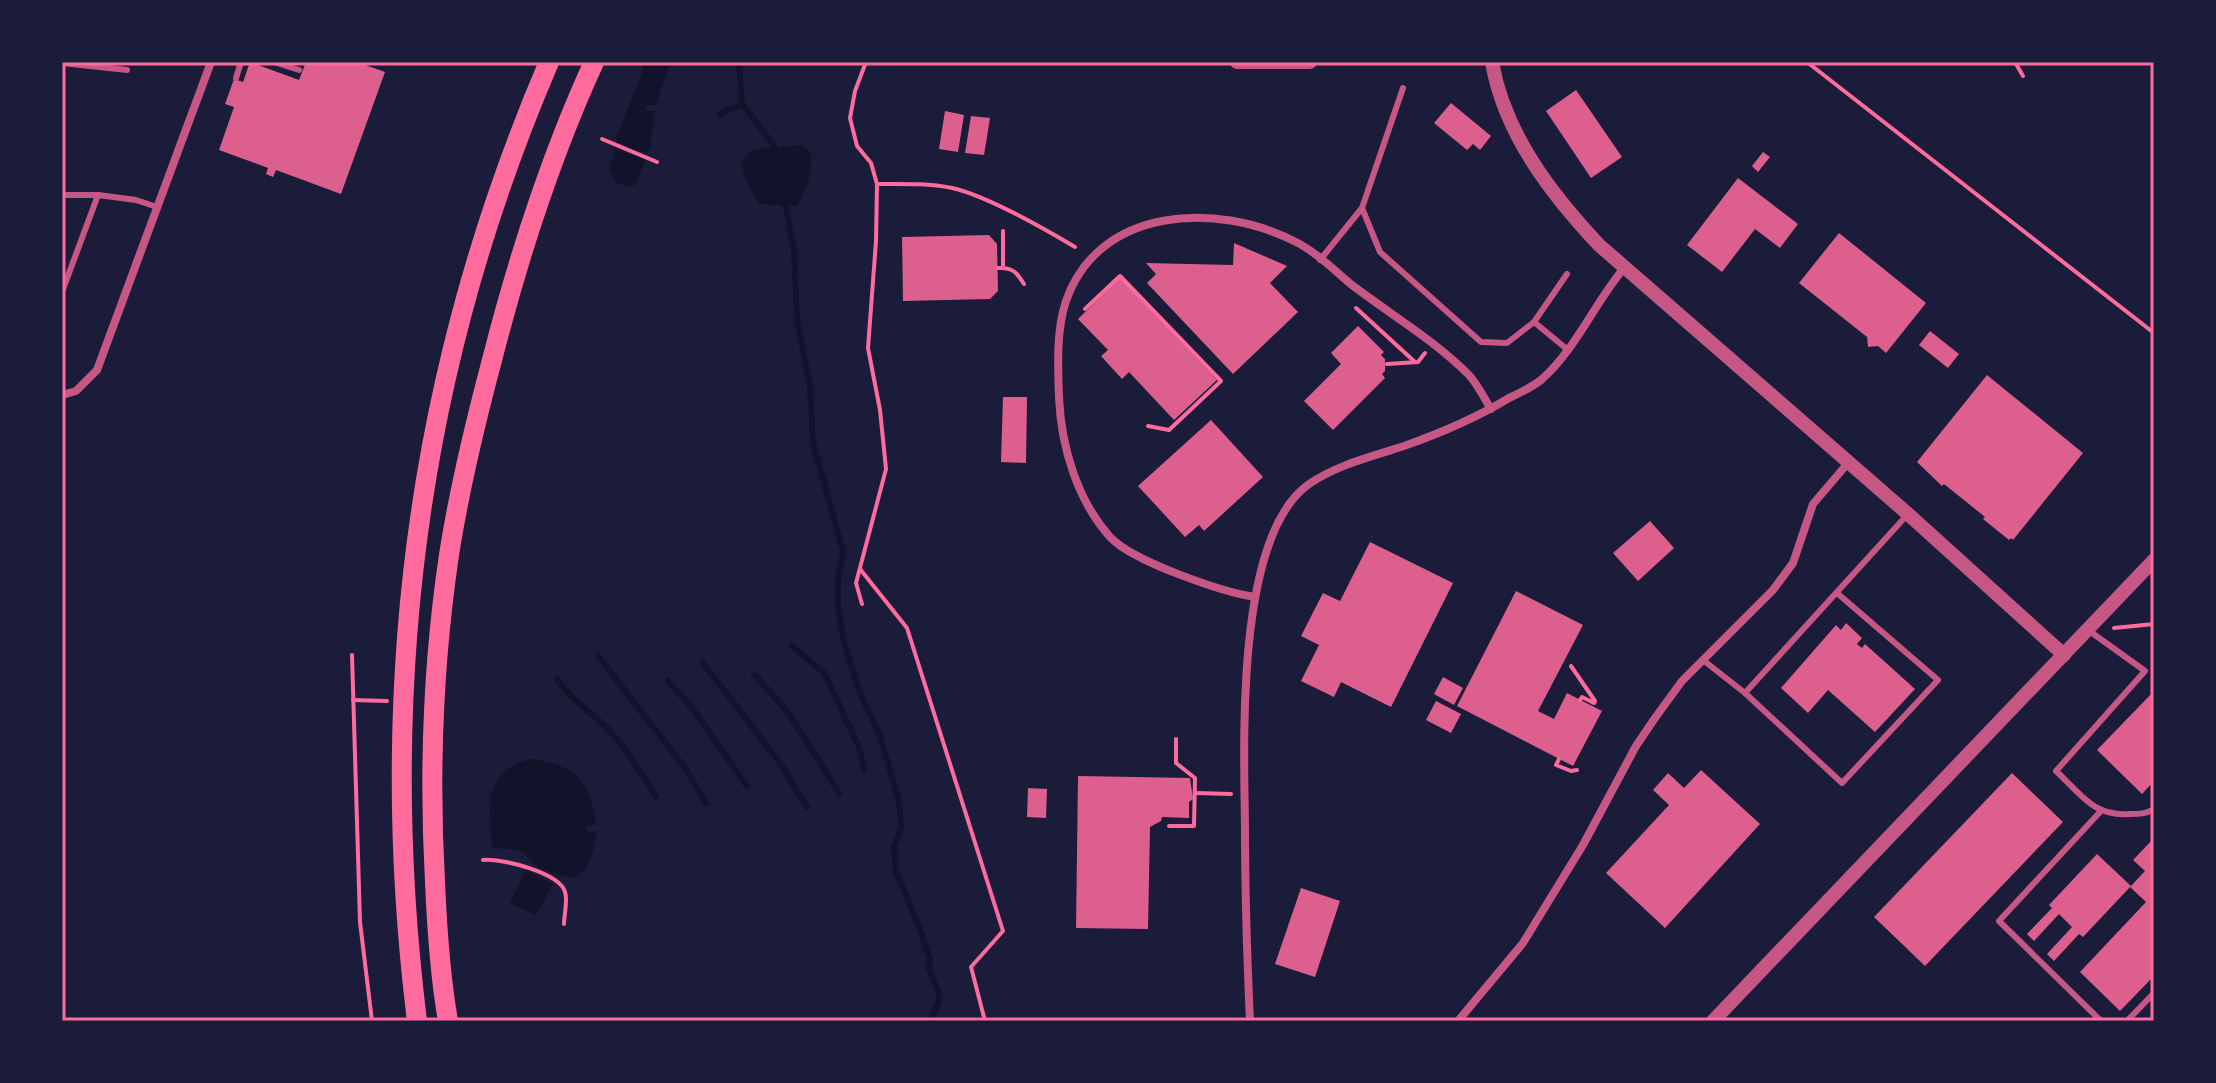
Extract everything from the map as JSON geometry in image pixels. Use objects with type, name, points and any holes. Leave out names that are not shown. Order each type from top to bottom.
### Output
[{"type":"main road","points":[[417,1021],[406,910],[401,702],[414,557],[440,399],[477,255],[525,118],[549,62]]},
{"type":"main road","points":[[448,1021],[438,942],[431,788],[437,671],[449,555],[475,427],[515,271],[540,194],[594,62]]},
{"type":"street","points":[[62,395],[76,391],[97,370],[211,62]]},
{"type":"street","points":[[1237,62],[1310,62]]},
{"type":"street","points":[[1492,62],[1496,84],[1524,148],[1564,208],[1624,268],[1908,514],[2064,655]]},
{"type":"street","points":[[1255,597],[1235,594],[1138,555],[1112,539],[1091,512],[1070,464],[1060,426],[1057,353],[1066,302],[1078,275],[1097,253],[1118,237],[1150,223],[1178,217],[1217,217],[1256,225],[1296,242],[1432,345],[1470,375],[1491,409]]},
{"type":"street","points":[[1250,1021],[1244,701],[1255,597],[1266,553],[1285,508],[1307,486],[1340,466],[1447,430],[1539,381],[1568,350],[1624,268]]},
{"type":"street","points":[[1458,1021],[1523,943],[1583,845],[1636,746],[1682,681],[1773,590],[1793,563],[1813,504],[1848,463]]},
{"type":"street","points":[[1713,1021],[2154,560]]},
{"type":"lane","points":[[236,78],[241,62]]},
{"type":"lane","points":[[274,62],[299,70]]},
{"type":"lane","points":[[62,63],[127,70]]},
{"type":"lane","points":[[1320,260],[1362,208],[1403,88]]},
{"type":"lane","points":[[62,195],[139,200],[157,207]]},
{"type":"lane","points":[[62,292],[98,195]]},
{"type":"lane","points":[[1362,208],[1380,252],[1481,342],[1507,343],[1534,322],[1567,274]]},
{"type":"lane","points":[[1534,322],[1568,350]]},
{"type":"lane","points":[[1745,693],[1908,514]]},
{"type":"lane","points":[[1703,660],[1745,693],[1842,783],[1938,680],[1837,593]]},
{"type":"lane","points":[[2088,630],[2145,671]]},
{"type":"lane","points":[[2154,666],[2145,671],[2056,771],[2100,812],[2119,815],[2148,813],[2154,809]]},
{"type":"lane","points":[[2100,812],[1999,921],[2101,1021]]},
{"type":"lane","points":[[2127,1021],[2154,993]]},
{"type":"path","points":[[862,604],[856,583],[886,469],[880,410],[868,348],[877,184],[871,163],[857,146],[850,118],[855,91],[866,62]]},
{"type":"path","points":[[1807,62],[2154,333]]},
{"type":"path","points":[[2015,62],[2023,76]]},
{"type":"path","points":[[602,139],[657,162]]},
{"type":"path","points":[[877,184],[954,189],[1045,228],[1075,247]]},
{"type":"path","points":[[1003,231],[1001,268],[1017,272],[1024,284]]},
{"type":"path","points":[[1085,309],[1120,276],[1221,381],[1169,430],[1148,426]]},
{"type":"path","points":[[1348,301],[1415,362]]},
{"type":"path","points":[[1387,364],[1418,362],[1432,345]]},
{"type":"path","points":[[860,569],[907,628],[1003,931],[971,967],[985,1021]]},
{"type":"path","points":[[2088,630],[2154,624]]},
{"type":"path","points":[[352,655],[360,922],[372,1021]]},
{"type":"path","points":[[1571,666],[1595,701],[1582,697],[1580,700]]},
{"type":"path","points":[[353,700],[401,702]]},
{"type":"path","points":[[1169,826],[1194,826],[1195,778],[1176,763],[1176,739]]},
{"type":"path","points":[[1559,759],[1556,765],[1577,770]]},
{"type":"path","points":[[1194,793],[1216,793]]},
{"type":"path","points":[[483,860],[508,860],[521,864],[560,884],[565,891],[564,924]]},
{"type":"shaded area","points":[[646,62],[670,62],[656,105],[646,105],[646,110],[655,111],[650,148],[644,153],[617,142],[616,138]]},
{"type":"shaded area","points":[[803,145],[810,152],[811,167],[807,187],[797,206],[759,204],[745,179],[741,161],[752,150]]},
{"type":"shaded area","points":[[615,149],[645,160],[631,188],[617,183],[609,171]]},
{"type":"shaded area","points":[[531,759],[569,771],[578,777],[589,796],[596,824],[586,827],[588,833],[597,831],[595,845],[585,869],[574,878],[540,868],[525,853],[493,848],[490,806],[496,782],[515,764]]},
{"type":"shaded area","points":[[526,870],[553,884],[536,915],[510,903]]},
{"type":"building","points":[[250,62],[299,80],[306,62],[357,62],[385,72],[341,194],[276,170],[273,177],[266,174],[268,168],[219,150],[234,107],[225,104],[234,79],[243,82]]},
{"type":"building","points":[[1576,90],[1622,157],[1591,178],[1546,111]]},
{"type":"building","points":[[1451,103],[1491,136],[1480,150],[1473,144],[1467,150],[1434,123]]},
{"type":"building","points":[[945,111],[964,115],[958,152],[939,149]]},
{"type":"building","points":[[971,116],[990,118],[984,155],[965,153]]},
{"type":"building","points":[[1763,152],[1770,157],[1758,172],[1752,166]]},
{"type":"building","points":[[1738,178],[1798,224],[1780,248],[1755,229],[1722,272],[1687,245]]},
{"type":"building","points":[[1839,233],[1926,303],[1886,353],[1878,346],[1868,347],[1867,337],[1799,283]]},
{"type":"building","points":[[989,235],[997,244],[998,291],[990,299],[903,301],[902,237]]},
{"type":"building","points":[[1234,243],[1287,266],[1270,283],[1298,312],[1233,374],[1147,283],[1156,274],[1146,263],[1233,265]]},
{"type":"building","points":[[1120,278],[1217,380],[1174,420],[1129,372],[1122,379],[1101,356],[1108,350],[1078,319]]},
{"type":"building","points":[[1358,326],[1384,352],[1381,355],[1385,359],[1382,374],[1385,378],[1333,430],[1304,401],[1341,364],[1331,353]]},
{"type":"building","points":[[1930,331],[1959,354],[1948,368],[1919,345]]},
{"type":"building","points":[[1987,375],[2083,453],[2013,540],[1983,519],[1985,517],[1944,484],[1942,486],[1917,462]]},
{"type":"building","points":[[1003,397],[1027,397],[1026,463],[1001,462]]},
{"type":"building","points":[[1211,420],[1263,477],[1204,531],[1199,525],[1185,537],[1138,486]]},
{"type":"building","points":[[1650,521],[1674,548],[1638,581],[1613,553]]},
{"type":"building","points":[[1370,542],[1453,583],[1391,707],[1341,682],[1334,697],[1301,681],[1319,645],[1301,636],[1323,593],[1340,601]]},
{"type":"building","points":[[1516,591],[1583,625],[1538,711],[1554,719],[1567,693],[1602,711],[1573,766],[1457,706]]},
{"type":"building","points":[[1846,623],[1862,638],[1857,644],[1862,648],[1865,644],[1915,689],[1875,732],[1828,690],[1808,713],[1781,688],[1836,625],[1841,630]]},
{"type":"building","points":[[1443,677],[1463,688],[1454,705],[1434,694]]},
{"type":"building","points":[[2154,691],[2154,781],[2142,794],[2097,750]]},
{"type":"building","points":[[1436,701],[1461,714],[1451,733],[1426,720]]},
{"type":"building","points":[[1701,770],[1760,824],[1665,928],[1606,873],[1669,805],[1653,790],[1668,773],[1684,788]]},
{"type":"building","points":[[2012,773],[2063,822],[1925,966],[1874,917]]},
{"type":"building","points":[[1078,776],[1190,778],[1193,799],[1189,802],[1189,818],[1162,817],[1161,821],[1150,827],[1148,929],[1076,928]]},
{"type":"building","points":[[1028,788],[1047,789],[1046,818],[1027,817]]},
{"type":"building","points":[[2154,838],[2154,976],[2120,1011],[2080,972],[2146,902],[2130,887],[2145,871],[2133,860]]},
{"type":"building","points":[[2097,854],[2131,886],[2083,937],[2079,934],[2054,961],[2047,954],[2072,927],[2059,914],[2034,941],[2027,934],[2052,908],[2049,905]]},
{"type":"building","points":[[1301,888],[1340,901],[1315,977],[1275,964]]},
{"type":"waterway","points":[[739,62],[742,104],[775,147],[777,155]]},
{"type":"waterway","points":[[720,114],[742,104]]},
{"type":"waterway","points":[[784,198],[794,249],[797,318],[810,386],[813,443],[843,551],[838,579],[838,607],[844,643],[859,690],[880,736],[899,801],[901,828],[894,848],[896,872],[920,929],[930,960],[929,969],[940,997],[931,1021]]},
{"type":"waterway","points":[[792,646],[824,673],[859,747],[864,769]]},
{"type":"waterway","points":[[598,656],[685,768],[706,803]]},
{"type":"waterway","points":[[702,662],[778,760],[807,807]]},
{"type":"waterway","points":[[754,674],[788,712],[839,793]]},
{"type":"waterway","points":[[557,679],[614,736],[656,796]]},
{"type":"waterway","points":[[668,681],[692,708],[747,786]]}]
